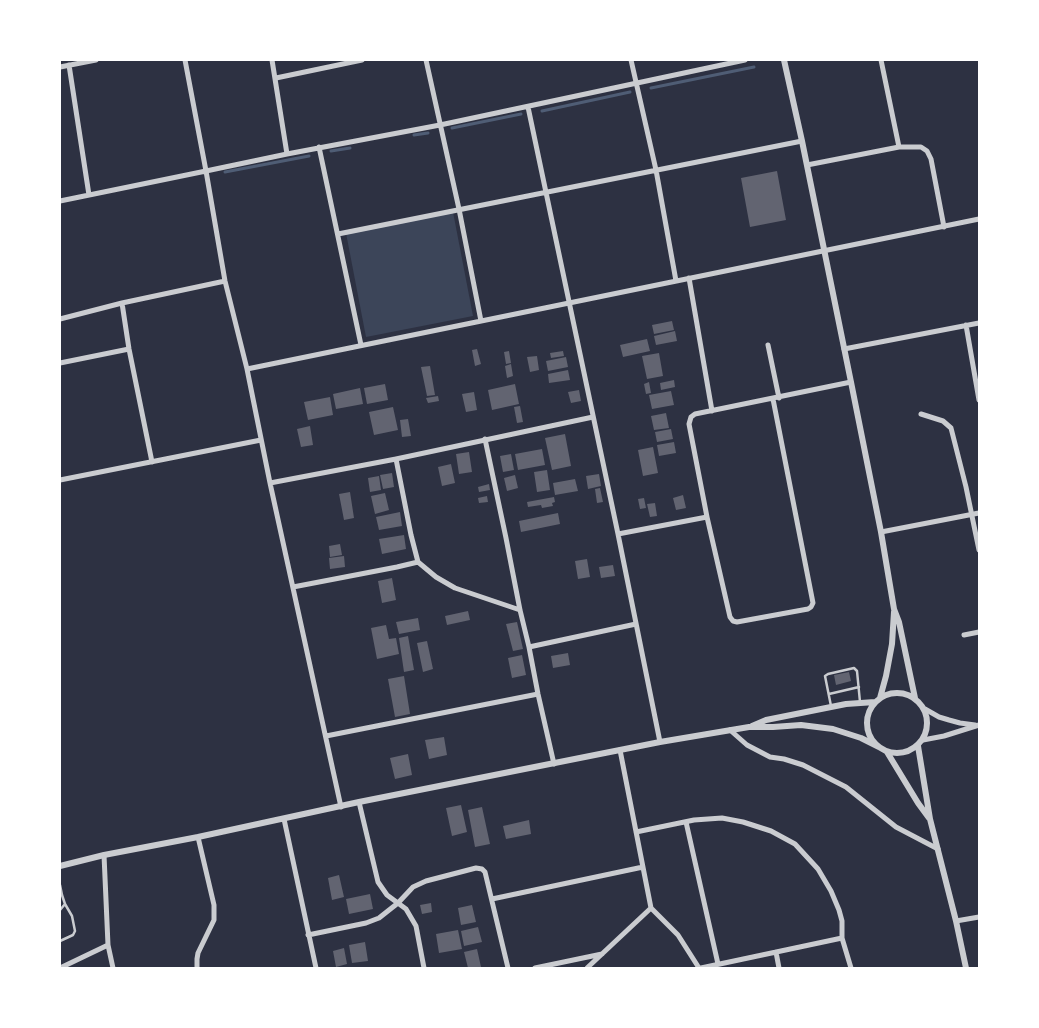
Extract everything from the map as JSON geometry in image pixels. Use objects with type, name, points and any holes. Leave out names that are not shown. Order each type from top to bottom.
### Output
[{"type":"street","points":[[60,67],[96,60]]},
{"type":"street","points":[[185,60],[225,281],[247,370],[340,807]]},
{"type":"street","points":[[272,60],[286,154]]},
{"type":"street","points":[[276,78],[362,60]]},
{"type":"street","points":[[426,60],[459,209],[481,321]]},
{"type":"street","points":[[631,60],[656,170],[676,281]]},
{"type":"street","points":[[60,201],[319,147],[528,107],[745,60]]},
{"type":"street","points":[[784,60],[851,382],[894,608],[899,622],[915,698]]},
{"type":"street","points":[[881,60],[899,147]]},
{"type":"street","points":[[69,66],[89,195]]},
{"type":"street","points":[[528,107],[660,742]]},
{"type":"street","points":[[338,234],[802,141]]},
{"type":"street","points":[[319,147],[361,345]]},
{"type":"street","points":[[807,165],[899,147],[921,147],[931,159],[944,227]]},
{"type":"street","points":[[247,370],[979,219]]},
{"type":"street","points":[[689,278],[712,411]]},
{"type":"street","points":[[60,319],[122,303],[225,281]]},
{"type":"street","points":[[122,303],[129,349],[152,462]]},
{"type":"street","points":[[844,349],[979,323]]},
{"type":"street","points":[[966,325],[979,400]]},
{"type":"street","points":[[768,345],[776,398],[813,603],[808,608],[737,622],[733,621],[730,617],[707,517],[689,424],[691,418],[695,414],[776,398],[851,382]]},
{"type":"street","points":[[60,363],[129,349]]},
{"type":"street","points":[[921,414],[943,421],[951,428],[979,550]]},
{"type":"street","points":[[270,483],[396,459],[593,417]]},
{"type":"street","points":[[485,439],[554,764]]},
{"type":"street","points":[[60,480],[261,440]]},
{"type":"street","points":[[396,459],[418,562],[436,577],[455,588],[520,610]]},
{"type":"street","points":[[881,532],[979,513]]},
{"type":"street","points":[[618,534],[707,517]]},
{"type":"street","points":[[293,587],[418,562]]},
{"type":"street","points":[[879,747],[869,734],[867,725],[870,709],[877,700],[886,676],[892,644],[894,608]]},
{"type":"street","points":[[529,647],[636,624]]},
{"type":"street","points":[[964,636],[979,632]]},
{"type":"street","points":[[60,866],[104,855],[198,837],[359,802],[660,742],[749,727],[801,725],[833,729],[861,738],[887,752],[898,754],[909,752],[920,743],[926,733],[928,717],[921,703],[915,698],[897,692],[877,700],[766,720],[749,727]]},
{"type":"street","points":[[326,736],[538,694]]},
{"type":"street","points":[[925,709],[939,717],[960,723],[978,725]]},
{"type":"street","points":[[920,743],[978,725]]},
{"type":"street","points":[[730,730],[747,745],[770,757],[784,759],[803,766],[846,786],[896,827],[938,849]]},
{"type":"street","points":[[920,743],[930,819],[966,968]]},
{"type":"street","points":[[620,750],[650,908],[678,935],[700,968],[842,938]]},
{"type":"street","points":[[887,752],[930,819]]},
{"type":"street","points":[[359,802],[378,882],[387,895],[406,909],[416,926],[424,968]]},
{"type":"street","points":[[636,832],[686,822],[722,818],[743,822],[771,831],[795,844],[818,869],[831,891],[842,921],[842,938],[851,968]]},
{"type":"street","points":[[284,819],[316,968]]},
{"type":"street","points":[[686,822],[718,964]]},
{"type":"street","points":[[197,968],[198,953],[214,920],[214,905],[198,837]]},
{"type":"street","points":[[104,855],[108,945],[113,968]]},
{"type":"street","points":[[492,899],[643,867]]},
{"type":"street","points":[[308,934],[366,923],[379,918],[413,888],[426,881],[476,868],[482,869],[485,872],[508,968]]},
{"type":"street","points":[[587,968],[650,908]]},
{"type":"street","points":[[956,921],[979,917]]},
{"type":"street","points":[[60,968],[108,945]]},
{"type":"street","points":[[776,952],[779,968]]},
{"type":"street","points":[[535,968],[603,954]]},
{"type":"lane","points":[[832,707],[825,676],[854,668],[858,670],[860,702]]},
{"type":"lane","points":[[829,694],[859,687]]},
{"type":"lane","points":[[60,885],[65,904],[72,916],[75,930],[73,935],[60,941]]},
{"type":"lane","points":[[60,910],[65,904]]},
{"type":"shaded area","points":[[453,212],[473,316],[366,337],[346,233]]},
{"type":"building","points":[[777,171],[786,220],[750,227],[741,178]]},
{"type":"building","points":[[672,321],[674,330],[654,334],[652,325]]},
{"type":"building","points":[[675,331],[677,341],[656,345],[654,336]]},
{"type":"building","points":[[647,339],[650,351],[623,357],[620,345]]},
{"type":"building","points":[[477,349],[481,364],[475,366],[472,350]]},
{"type":"building","points":[[509,351],[511,363],[506,364],[504,352]]},
{"type":"building","points":[[563,351],[564,356],[551,358],[550,353]]},
{"type":"building","points":[[659,353],[663,376],[647,379],[642,356]]},
{"type":"building","points":[[537,356],[539,370],[530,372],[527,357]]},
{"type":"building","points":[[566,357],[568,367],[548,371],[546,361]]},
{"type":"building","points":[[511,364],[513,376],[507,378],[505,366]]},
{"type":"building","points":[[430,366],[435,395],[427,396],[421,367]]},
{"type":"building","points":[[568,370],[570,380],[549,383],[548,374]]},
{"type":"building","points":[[674,380],[675,387],[661,390],[660,383]]},
{"type":"building","points":[[649,382],[651,393],[646,394],[644,384]]},
{"type":"building","points":[[385,384],[388,400],[367,404],[364,388]]},
{"type":"building","points":[[515,384],[519,404],[492,410],[488,390]]},
{"type":"building","points":[[360,388],[363,404],[336,409],[333,394]]},
{"type":"building","points":[[579,390],[581,401],[571,403],[568,392]]},
{"type":"building","points":[[671,391],[674,405],[652,409],[649,395]]},
{"type":"building","points":[[474,392],[477,410],[466,412],[462,394]]},
{"type":"building","points":[[438,396],[439,401],[428,403],[426,398]]},
{"type":"building","points":[[330,397],[333,415],[308,420],[304,402]]},
{"type":"building","points":[[520,406],[523,422],[517,423],[514,407]]},
{"type":"building","points":[[393,407],[398,430],[374,435],[369,412]]},
{"type":"building","points":[[666,413],[669,428],[654,430],[651,416]]},
{"type":"building","points":[[408,419],[411,436],[402,437],[400,420]]},
{"type":"building","points":[[310,426],[313,445],[301,447],[297,429]]},
{"type":"building","points":[[671,429],[673,439],[657,442],[655,432]]},
{"type":"building","points":[[565,434],[571,466],[552,470],[545,438]]},
{"type":"building","points":[[674,442],[676,453],[659,456],[657,445]]},
{"type":"building","points":[[653,447],[658,473],[643,476],[638,450]]},
{"type":"building","points":[[542,449],[545,465],[518,470],[515,454]]},
{"type":"building","points":[[469,452],[472,472],[459,474],[456,454]]},
{"type":"building","points":[[511,454],[514,470],[503,472],[500,456]]},
{"type":"building","points":[[451,464],[455,483],[442,486],[438,467]]},
{"type":"building","points":[[547,470],[550,490],[537,492],[534,472]]},
{"type":"building","points":[[392,473],[394,487],[383,489],[380,475]]},
{"type":"building","points":[[599,474],[601,486],[588,489],[586,476]]},
{"type":"building","points":[[515,475],[518,488],[507,491],[504,478]]},
{"type":"building","points":[[379,476],[381,490],[370,492],[368,478]]},
{"type":"building","points":[[575,479],[578,491],[555,495],[553,483]]},
{"type":"building","points":[[489,484],[490,490],[479,492],[478,487]]},
{"type":"building","points":[[600,488],[603,502],[597,503],[595,489]]},
{"type":"building","points":[[350,492],[354,518],[344,520],[339,494]]},
{"type":"building","points":[[385,493],[389,510],[375,514],[371,496]]},
{"type":"building","points":[[683,495],[686,508],[676,510],[673,498]]},
{"type":"building","points":[[487,496],[488,502],[479,503],[478,498]]},
{"type":"building","points":[[554,497],[555,502],[552,503],[553,506],[542,508],[541,505],[528,507],[527,502]]},
{"type":"building","points":[[644,498],[646,508],[640,509],[638,499]]},
{"type":"building","points":[[655,503],[657,516],[650,517],[647,504]]},
{"type":"building","points":[[400,512],[402,526],[379,530],[376,517]]},
{"type":"building","points":[[558,513],[560,524],[521,532],[519,521]]},
{"type":"building","points":[[404,535],[406,549],[382,554],[379,539]]},
{"type":"building","points":[[340,544],[342,555],[330,557],[329,546]]},
{"type":"building","points":[[344,556],[345,567],[330,569],[329,558]]},
{"type":"building","points":[[587,559],[590,577],[578,579],[575,561]]},
{"type":"building","points":[[613,565],[615,576],[601,578],[599,567]]},
{"type":"building","points":[[392,578],[396,600],[382,603],[378,581]]},
{"type":"building","points":[[468,611],[470,620],[447,625],[445,616]]},
{"type":"building","points":[[418,618],[420,630],[399,634],[396,622]]},
{"type":"building","points":[[517,622],[523,649],[513,651],[506,624]]},
{"type":"building","points":[[386,625],[389,639],[396,638],[399,654],[377,659],[371,628]]},
{"type":"building","points":[[408,636],[414,670],[404,672],[399,638]]},
{"type":"building","points":[[427,641],[433,669],[423,672],[417,643]]},
{"type":"building","points":[[568,653],[570,665],[553,668],[551,656]]},
{"type":"building","points":[[522,655],[526,675],[512,678],[508,658]]},
{"type":"building","points":[[849,672],[851,681],[836,685],[834,675]]},
{"type":"building","points":[[404,676],[410,714],[395,717],[388,679]]},
{"type":"building","points":[[444,737],[447,755],[429,759],[425,740]]},
{"type":"building","points":[[408,754],[412,775],[395,779],[390,758]]},
{"type":"building","points":[[461,805],[467,832],[452,836],[446,808]]},
{"type":"building","points":[[482,807],[490,844],[475,847],[468,810]]},
{"type":"building","points":[[529,820],[531,834],[506,839],[503,826]]},
{"type":"building","points":[[339,875],[344,897],[332,900],[328,878]]},
{"type":"building","points":[[370,894],[373,909],[349,914],[346,899]]},
{"type":"building","points":[[431,903],[432,912],[422,914],[420,905]]},
{"type":"building","points":[[472,905],[476,922],[461,925],[458,908]]},
{"type":"building","points":[[478,927],[482,942],[464,946],[461,931]]},
{"type":"building","points":[[458,930],[462,949],[439,953],[436,934]]},
{"type":"building","points":[[365,942],[368,961],[352,963],[349,945]]},
{"type":"building","points":[[344,948],[347,964],[336,967],[333,951]]},
{"type":"building","points":[[477,949],[481,967],[468,968],[464,952]]},
{"type":"waterway","points":[[651,88],[754,67]]},
{"type":"waterway","points":[[542,111],[630,92]]},
{"type":"waterway","points":[[452,128],[521,114]]},
{"type":"waterway","points":[[414,135],[428,133]]},
{"type":"waterway","points":[[331,151],[350,148]]},
{"type":"waterway","points":[[225,172],[309,156]]}]
